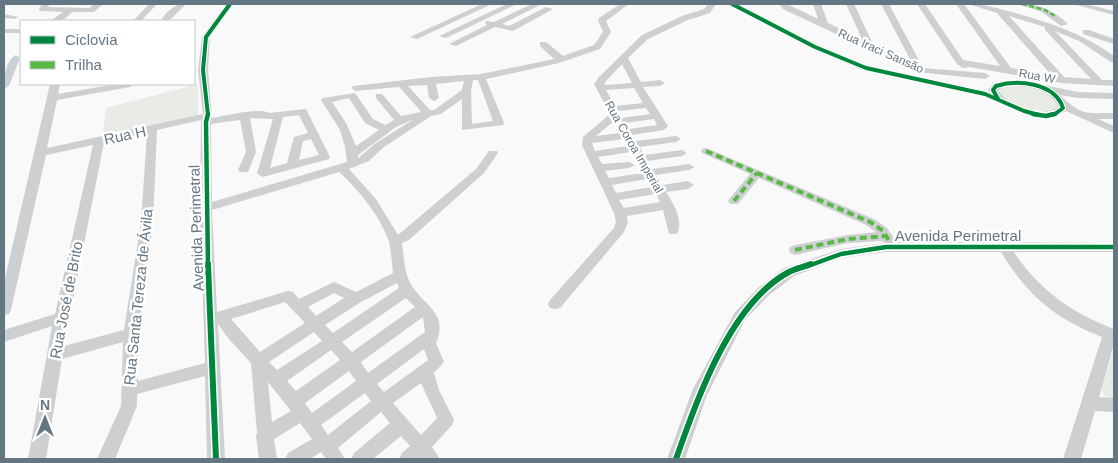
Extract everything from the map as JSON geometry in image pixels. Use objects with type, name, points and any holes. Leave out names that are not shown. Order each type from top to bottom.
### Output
[{"type":"street","points":[[138,20],[153,4]]},
{"type":"street","points":[[166,20],[168,15],[182,4]]},
{"type":"street","name":"Avenida Perimetral","points":[[216,459],[212,368],[216,318],[206,208],[207,119],[198,71],[199,53],[206,37],[230,4]]},
{"type":"street","points":[[414,36],[488,4]]},
{"type":"street","points":[[443,36],[513,4]]},
{"type":"street","points":[[453,44],[494,24],[538,4],[549,9],[510,29],[494,24],[480,19]]},
{"type":"street","points":[[356,88],[431,80],[480,78],[561,59],[597,46],[607,32],[602,20],[625,4]]},
{"type":"street","name":"Rua Coroa Imperial","points":[[673,231],[672,215],[667,205],[600,88],[602,79],[645,37],[685,18],[706,11],[712,4]]},
{"type":"street","points":[[732,4],[865,67],[917,82],[956,88],[998,99],[1024,112],[1035,114],[1114,116]]},
{"type":"street","name":"Rua Iraci Sansão","points":[[783,4],[920,70],[986,76]]},
{"type":"street","points":[[817,4],[824,25]]},
{"type":"street","points":[[850,4],[869,46]]},
{"type":"street","points":[[885,4],[920,70]]},
{"type":"street","points":[[921,4],[960,62],[986,76],[1078,95],[1114,96]]},
{"type":"street","points":[[960,4],[1008,71]]},
{"type":"street","points":[[972,4],[1050,25],[1090,42],[1114,60]]},
{"type":"street","points":[[1022,4],[1045,10],[1064,24],[1114,42]]},
{"type":"street","points":[[1077,4],[1114,13]]},
{"type":"street","points":[[44,5],[43,8],[47,10],[96,7]]},
{"type":"street","points":[[56,20],[70,10]]},
{"type":"street","points":[[1000,11],[1061,80]]},
{"type":"street","points":[[4,16],[15,17]]},
{"type":"street","points":[[1050,25],[1064,24]]},
{"type":"street","points":[[1050,25],[1048,28],[1099,82]]},
{"type":"street","points":[[4,32],[20,31]]},
{"type":"street","points":[[543,44],[561,59]]},
{"type":"street","points":[[4,58],[19,57]]},
{"type":"street","points":[[5,81],[19,57]]},
{"type":"street","points":[[587,141],[663,126],[624,58]]},
{"type":"street","name":"Rua W","points":[[960,62],[1061,80],[1114,82]]},
{"type":"street","points":[[986,76],[995,86],[994,94],[998,99]]},
{"type":"street","points":[[469,79],[466,91],[468,119],[466,128],[499,123],[480,78]]},
{"type":"street","points":[[431,80],[434,98]]},
{"type":"street","points":[[956,88],[980,89],[1015,82]]},
{"type":"street","points":[[400,83],[424,108],[428,115]]},
{"type":"street","points":[[600,88],[660,83]]},
{"type":"street","points":[[4,310],[41,153],[55,85]]},
{"type":"street","points":[[52,98],[124,85]]},
{"type":"street","points":[[1042,88],[1081,115],[1114,130]]},
{"type":"street","points":[[349,162],[385,129],[408,118],[437,112],[466,91]]},
{"type":"street","points":[[294,459],[329,449],[382,402],[436,362],[429,343],[433,334],[430,317],[425,308],[407,290],[400,275],[395,241],[390,230],[353,178],[349,162],[347,134],[326,100],[352,95],[369,121],[385,129]]},
{"type":"street","points":[[1062,102],[1067,97],[1078,95]]},
{"type":"street","points":[[379,96],[400,121]]},
{"type":"street","points":[[1054,114],[1063,108],[1062,102]]},
{"type":"street","points":[[587,141],[615,115],[650,105]]},
{"type":"street","name":"Rua H","points":[[41,153],[207,119],[265,114],[264,117],[302,112],[314,135]]},
{"type":"street","points":[[279,114],[263,173],[273,171],[292,166],[325,157],[314,135],[298,139],[292,166]]},
{"type":"street","points":[[206,208],[349,162],[365,159],[380,145],[428,115]]},
{"type":"street","points":[[615,115],[656,116]]},
{"type":"street","points":[[244,116],[251,152],[244,170]]},
{"type":"street","name":"Rua Santa Tereza de Ávila","points":[[106,459],[129,406],[131,334],[147,222],[152,130]]},
{"type":"street","points":[[593,154],[676,139]]},
{"type":"street","name":"Rua José de Brito","points":[[37,459],[61,318],[99,141]]},
{"type":"street","points":[[555,304],[620,229],[622,222],[620,213],[587,141]]},
{"type":"street","points":[[706,152],[870,222],[883,231],[890,242]]},
{"type":"street","points":[[395,241],[405,237],[474,177],[493,153]]},
{"type":"street","points":[[640,159],[682,153]]},
{"type":"street","points":[[599,168],[629,165]]},
{"type":"street","points":[[606,182],[689,168]]},
{"type":"street","points":[[273,171],[279,185]]},
{"type":"street","points":[[734,200],[757,173]]},
{"type":"street","points":[[612,197],[688,185]]},
{"type":"street","points":[[620,213],[667,205]]},
{"type":"street","points":[[795,250],[848,239],[890,242]]},
{"type":"street","name":"Avenida Perimetral","points":[[676,459],[699,394],[740,316],[763,292],[789,272],[841,254],[890,242],[1024,248],[1114,247]]},
{"type":"street","points":[[984,247],[1016,267]]},
{"type":"street","points":[[1005,247],[1016,267],[1032,287],[1053,306],[1090,326],[1112,334],[1072,459]]},
{"type":"street","points":[[1016,267],[1024,248]]},
{"type":"street","points":[[258,361],[356,298],[400,275]]},
{"type":"street","points":[[216,318],[293,301],[334,287],[356,298]]},
{"type":"street","points":[[276,380],[407,290]]},
{"type":"street","points":[[293,301],[352,362],[366,383],[426,453]]},
{"type":"street","points":[[302,413],[352,362],[425,308]]},
{"type":"street","points":[[4,336],[61,318]]},
{"type":"street","points":[[216,318],[276,380],[329,449]]},
{"type":"street","points":[[54,355],[131,334]]},
{"type":"street","points":[[264,436],[302,413],[366,383],[433,334]]},
{"type":"street","points":[[258,361],[264,436],[268,459]]},
{"type":"street","points":[[128,390],[212,368]]},
{"type":"street","points":[[408,459],[426,453],[446,420],[431,391],[426,371]]},
{"type":"street","points":[[1089,403],[1114,405]]},
{"type":"street","points":[[360,459],[402,424]]},
{"type":"shaded area","points":[[198,84],[198,118],[102,137],[106,108]]},
{"type":"shaded area","points":[[1006,84],[1033,87],[1051,94],[1059,108],[1039,113],[1008,104],[997,90]]},
{"type":"shaded area","points":[[1114,348],[1114,401],[1104,395],[1101,388]]},
{"type":"marked path","points":[[1022,4],[1045,10],[1055,16]]},
{"type":"marked path","points":[[706,151],[870,222],[883,231],[893,247]]},
{"type":"marked path","points":[[734,201],[757,173]]},
{"type":"marked path","points":[[795,250],[848,239],[886,236]]},
{"type":"cycle path","points":[[216,459],[206,208],[206,122],[208,116],[203,70],[206,37],[230,4]]},
{"type":"cycle path","points":[[732,4],[815,47],[866,68],[985,94],[1035,115],[1046,116],[1055,114],[1063,108],[1060,100],[1046,89],[1024,84],[1013,83],[996,86],[993,90],[998,99]]},
{"type":"cycle path","points":[[676,459],[699,394],[740,316],[763,292],[789,272],[841,254],[886,247],[1114,247]]}]
